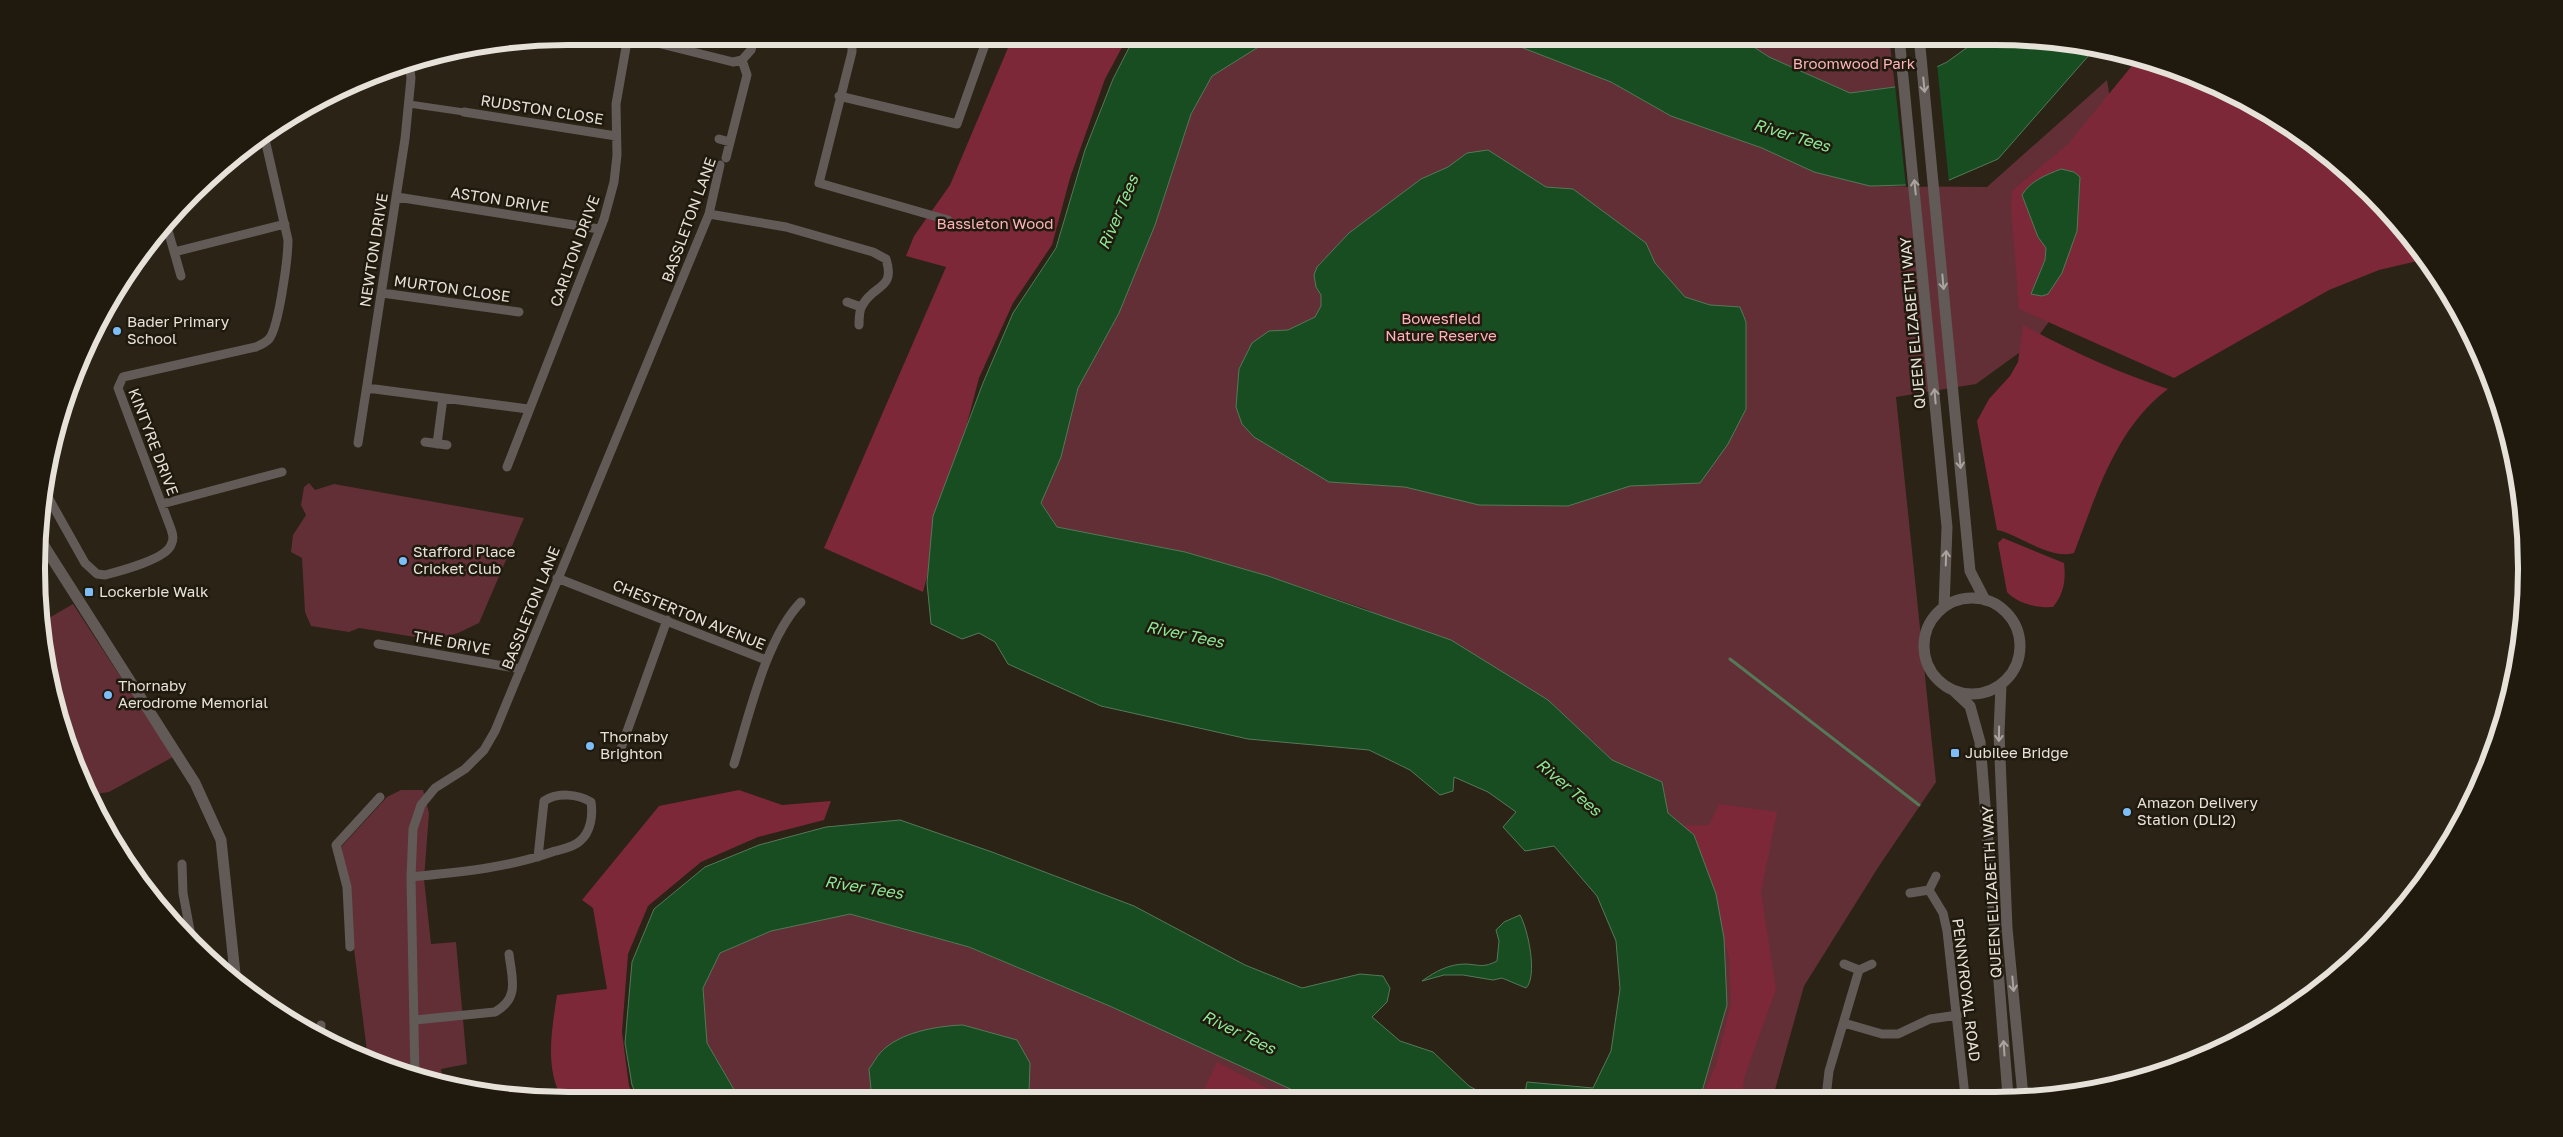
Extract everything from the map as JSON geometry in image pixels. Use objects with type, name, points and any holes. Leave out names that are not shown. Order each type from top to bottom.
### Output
[{"type":"street","name":"CARLTON DRIVE","points":[[507,466],[599,229],[614,182],[617,155],[616,104],[627,45]]},
{"type":"street","points":[[665,45],[733,62],[742,60],[751,50],[752,45]]},
{"type":"street","points":[[852,45],[852,52],[839,96],[819,182],[948,220]]},
{"type":"street","points":[[839,96],[957,124],[985,45]]},
{"type":"street","name":"QUEEN ELIZABETH WAY","points":[[1900,45],[1947,526],[1944,607]]},
{"type":"street","points":[[1920,45],[1970,570],[1985,600]]},
{"type":"street","name":"BASSLETON LANE","points":[[415,1069],[411,877],[412,829],[421,805],[434,788],[465,769],[484,750],[495,731],[709,214],[747,75],[742,60]]},
{"type":"street","name":"NEWTON DRIVE","points":[[358,443],[397,197],[409,104],[409,70]]},
{"type":"street","points":[[409,104],[464,112]]},
{"type":"street","name":"RUDSTON CLOSE","points":[[464,112],[616,136]]},
{"type":"street","name":"BASSLETON LANE","points":[[719,139],[730,142]]},
{"type":"street","name":"KINTYRE DRIVE","points":[[49,499],[85,563],[97,574],[115,572],[165,553],[171,546],[173,537],[118,388],[119,381],[123,377],[256,347],[269,339],[275,325],[288,253],[285,224],[266,142]]},
{"type":"street","name":"ASTON DRIVE","points":[[397,197],[599,229]]},
{"type":"street","points":[[709,214],[786,227],[873,252],[886,259],[890,271],[888,280],[861,306],[859,325]]},
{"type":"street","points":[[174,252],[285,224]]},
{"type":"street","points":[[168,231],[181,276]]},
{"type":"street","name":"MURTON CLOSE","points":[[382,293],[519,312]]},
{"type":"street","points":[[847,302],[861,306]]},
{"type":"street","points":[[367,388],[528,409]]},
{"type":"street","points":[[437,444],[443,398]]},
{"type":"street","points":[[425,442],[447,446]]},
{"type":"street","points":[[162,504],[282,472]]},
{"type":"street","points":[[46,548],[195,783],[221,840],[235,972]]},
{"type":"street","name":"CHESTERTON AVENUE","points":[[557,578],[766,660],[734,764]]},
{"type":"street","points":[[1961,599],[1985,600],[2005,610],[2020,634],[2021,643],[2018,662],[2008,679],[2001,685],[1993,690],[1974,695],[1955,692],[1938,681],[1932,674],[1925,656],[1924,638],[1931,620],[1944,607],[1961,599]]},
{"type":"street","points":[[766,660],[794,609],[801,602]]},
{"type":"street","points":[[621,748],[667,620]]},
{"type":"street","name":"THE DRIVE","points":[[378,644],[520,669]]},
{"type":"street","name":"QUEEN ELIZABETH WAY","points":[[2001,685],[1999,733],[2007,928],[2024,1091]]},
{"type":"street","name":"QUEEN ELIZABETH WAY","points":[[1955,692],[1970,706],[1980,742],[2008,1092]]},
{"type":"street","points":[[411,877],[499,868],[538,857],[578,843],[587,834],[593,812],[591,802],[583,798],[553,795],[544,801],[538,857]]},
{"type":"street","points":[[350,947],[347,887],[336,845],[380,797]]},
{"type":"street","points":[[182,864],[183,893],[190,930]]},
{"type":"street","points":[[1910,893],[1929,890],[1936,876]]},
{"type":"street","name":"PENNYROYAL ROAD","points":[[1929,890],[1943,913],[1947,930],[1958,1015],[1965,1092]]},
{"type":"street","points":[[415,1020],[495,1012],[507,1006],[513,993],[509,954]]},
{"type":"street","points":[[1844,964],[1860,970]]},
{"type":"street","points":[[1827,1092],[1829,1071],[1860,970],[1872,964]]},
{"type":"street","points":[[1844,1024],[1882,1034],[1898,1034],[1930,1019],[1958,1015]]},
{"type":"street","points":[[321,1030],[322,1025]]},
{"type":"green space","name":"Bassleton Wood","points":[[1009,45],[1123,45],[1105,79],[1070,178],[1052,245],[1013,303],[979,378],[923,592],[824,548],[946,267],[906,256],[914,236],[950,185]]},
{"type":"green space","name":"Bowesfield Nature Reserve","points":[[1262,45],[1515,45],[1611,82],[1671,116],[1762,148],[1814,172],[1870,186],[1987,187],[2107,80],[2128,214],[2034,342],[1976,384],[1896,397],[1936,782],[1879,866],[1804,986],[1774,1092],[1700,1092],[1703,1088],[1694,835],[1668,813],[1662,782],[1612,760],[1548,700],[1366,609],[1268,576],[1185,552],[1057,527],[1041,502],[1061,457],[1078,388],[1119,313],[1155,225],[1191,114],[1212,76]]},
{"type":"green space","name":"Broomwood Park","points":[[1751,45],[1890,45],[1895,87],[1850,93],[1769,57]]},
{"type":"green space","points":[[2133,64],[2163,73],[2226,99],[2256,115],[2313,153],[2365,198],[2388,223],[2418,261],[2379,270],[2329,290],[2174,378],[2019,309],[2011,207],[2012,191],[2068,144]]},
{"type":"green space","points":[[2023,325],[2094,360],[2168,389],[2134,423],[2121,443],[2100,486],[2074,553],[2055,553],[1997,530],[1977,421],[1989,399],[2010,376],[2018,362]]},
{"type":"green space","name":"Stafford Place Cricket Club","points":[[309,483],[315,490],[334,484],[524,518],[479,623],[458,633],[434,640],[359,628],[349,632],[311,626],[305,612],[302,558],[291,552],[293,535],[306,515],[301,505],[304,487]]},
{"type":"green space","points":[[2003,538],[2064,563],[2065,575],[2063,586],[2060,597],[2053,607],[2028,604],[2017,600],[2007,592],[1998,543]]},
{"type":"green space","points":[[73,604],[173,757],[109,792],[96,794],[73,737],[63,704],[55,671],[47,619]]},
{"type":"green space","points":[[401,790],[423,790],[429,813],[424,879],[431,944],[456,942],[467,1064],[441,1069],[442,1076],[400,1064],[367,1052],[341,847],[387,797]]},
{"type":"green space","points":[[739,790],[782,805],[831,801],[824,820],[758,837],[701,862],[648,906],[628,954],[622,1032],[629,1086],[632,1092],[559,1092],[551,1062],[557,995],[607,989],[593,908],[582,900],[659,806]]},
{"type":"green space","points":[[1719,804],[1777,812],[1761,892],[1776,989],[1745,1075],[1742,1092],[1704,1092],[1716,1065],[1731,1003],[1729,957],[1701,871],[1675,826],[1709,825]]},
{"type":"green space","points":[[850,914],[968,947],[1112,1007],[1297,1092],[735,1092],[707,1043],[703,988],[720,953],[771,931]]},
{"type":"green space","points":[[1217,1062],[1275,1092],[1203,1092]]},
{"type":"water","name":"River Tees","points":[[1130,45],[1262,45],[1212,76],[1191,114],[1155,225],[1119,313],[1078,388],[1061,457],[1041,503],[1057,527],[1185,552],[1268,576],[1451,640],[1548,700],[1612,760],[1662,782],[1668,813],[1694,835],[1716,894],[1724,938],[1727,1005],[1700,1092],[1525,1092],[1527,1082],[1593,1088],[1611,1051],[1620,989],[1616,941],[1597,896],[1554,846],[1525,851],[1503,827],[1516,812],[1488,792],[1454,777],[1453,791],[1440,795],[1410,770],[1369,750],[1248,739],[1101,706],[1008,664],[995,642],[979,633],[962,639],[931,624],[927,583],[933,516],[983,383],[1013,313],[1056,248],[1085,150],[1113,79]]},
{"type":"water","name":"River Tees","points":[[1515,45],[1751,45],[1769,57],[1850,93],[1895,87],[1947,62],[1971,45],[2029,46],[2090,54],[1998,159],[1940,184],[1870,186],[1814,172],[1762,148],[1671,116],[1611,82]]},
{"type":"water","points":[[1488,150],[1546,187],[1573,189],[1646,243],[1655,263],[1685,297],[1710,305],[1740,307],[1746,322],[1746,409],[1728,444],[1700,483],[1630,486],[1568,506],[1479,505],[1405,487],[1329,482],[1254,437],[1242,424],[1236,407],[1239,369],[1252,343],[1269,331],[1288,330],[1315,317],[1321,306],[1321,295],[1316,287],[1314,275],[1317,267],[1349,233],[1421,179],[1448,167],[1467,153]]},
{"type":"water","points":[[2061,169],[2074,172],[2080,177],[2077,231],[2062,273],[2048,294],[2042,296],[2031,294],[2045,260],[2046,248],[2038,237],[2022,195],[2034,182]]},
{"type":"water","name":"River Tees","points":[[900,820],[992,852],[1134,906],[1245,965],[1302,988],[1360,974],[1383,976],[1390,988],[1387,1002],[1372,1017],[1400,1041],[1433,1052],[1469,1086],[1480,1092],[1297,1092],[1112,1007],[969,947],[850,914],[771,931],[720,953],[703,988],[707,1043],[735,1092],[635,1092],[632,1085],[625,1043],[632,962],[654,909],[705,867],[759,845],[826,827]]},
{"type":"water","points":[[1520,915],[1529,941],[1531,963],[1530,982],[1526,988],[1502,978],[1493,980],[1463,975],[1444,975],[1422,981],[1448,967],[1460,964],[1485,965],[1497,961],[1499,941],[1496,930],[1504,922]]},
{"type":"water","points":[[963,1025],[1017,1040],[1030,1063],[1029,1092],[871,1092],[869,1069],[879,1054],[898,1039],[919,1031]]},
{"type":"pier","points":[[1937,64],[1949,183],[1941,186],[1906,187],[1895,85]]},
{"type":"waterway","points":[[1730,659],[1919,805]]},
{"type":"place","name":"Bader Primary School","points":[[117,331]]},
{"type":"place","name":"Stafford Place Cricket Club","points":[[403,561]]},
{"type":"place","name":"Lockerbie Walk","points":[[89,592]]},
{"type":"place","name":"Thornaby Aerodrome Memorial","points":[[108,695]]},
{"type":"place","name":"Thornaby Brighton","points":[[590,746]]},
{"type":"place","name":"Jubilee Bridge","points":[[1955,753]]},
{"type":"place","name":"Amazon Delivery Station (DLI2)","points":[[2127,812]]}]
